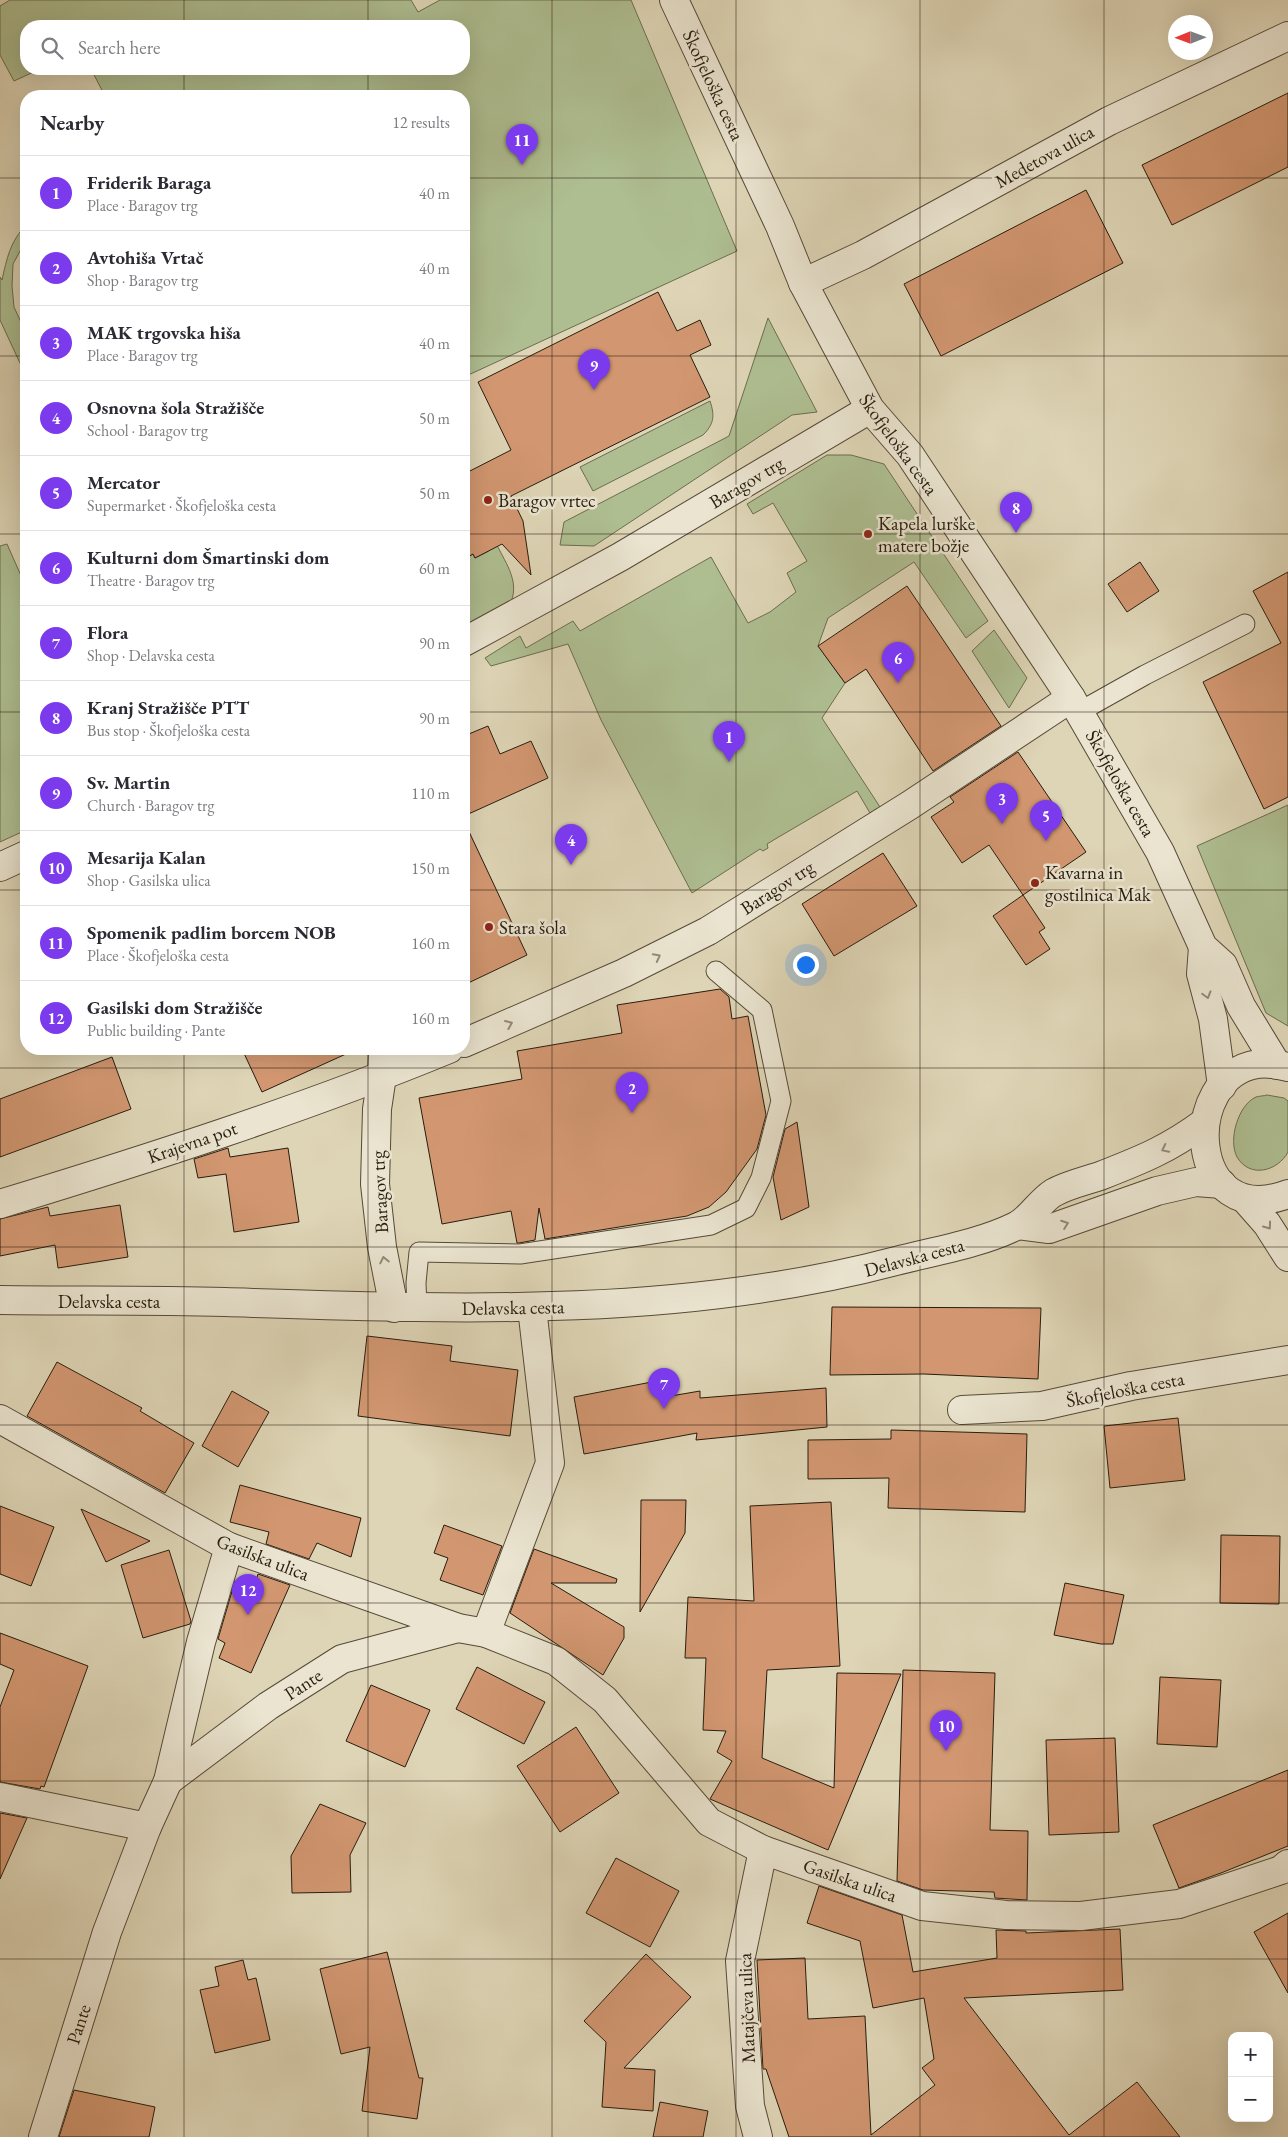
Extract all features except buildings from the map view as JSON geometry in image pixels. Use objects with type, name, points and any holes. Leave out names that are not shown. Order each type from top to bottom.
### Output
[{"type":"street","name":"Škofjeloška cesta","points":[[674,0],[780,226],[803,283],[870,409],[910,455],[1075,705],[1160,852],[1203,947],[1223,965],[1241,1006],[1282,1066]]},
{"type":"street","name":"Medetova ulica","points":[[803,283],[870,252],[1109,121],[1288,36]]},
{"type":"street","name":"Baragov trg","points":[[470,639],[620,557],[870,409]]},
{"type":"street","name":"Baragov trg","points":[[470,1040],[624,973],[708,931],[910,804],[1075,705]]},
{"type":"street","points":[[0,866],[20,858]]},
{"type":"street","name":"Škofjeloška cesta","points":[[1203,947],[1201,974],[1213,1019],[1222,1086]]},
{"type":"street","name":"Baragov trg","points":[[383,1055],[377,1109],[375,1184],[382,1247],[406,1308]]},
{"type":"street","points":[[382,1076],[434,1055]]},
{"type":"street","points":[[1282,1066],[1258,1064],[1238,1071],[1222,1086],[1214,1097],[1205,1122],[1204,1146],[1209,1167],[1222,1184],[1245,1199],[1266,1224],[1288,1257]]},
{"type":"street","name":"Krajevna pot","points":[[0,1204],[118,1168],[382,1076]]},
{"type":"street","name":"Delavska cesta","points":[[0,1300],[204,1302],[406,1308],[532,1308],[616,1305],[701,1297],[796,1283],[866,1269],[975,1241],[1018,1225],[1053,1194],[1145,1158],[1176,1143],[1205,1122]]},
{"type":"street","name":"Delavska cesta","points":[[1018,1225],[1049,1229],[1157,1191],[1196,1182],[1222,1184]]},
{"type":"street","points":[[1245,1199],[1273,1200],[1288,1194]]},
{"type":"street","points":[[486,1633],[550,1462],[532,1308]]},
{"type":"street","name":"Škofjeloška cesta","points":[[962,1410],[1042,1406],[1131,1386],[1288,1360]]},
{"type":"street","name":"Gasilska ulica","points":[[0,1419],[228,1547],[458,1628],[486,1633],[556,1661],[605,1700],[709,1822],[763,1850],[922,1906],[1006,1915],[1081,1916],[1179,1904],[1281,1870],[1288,1864]]},
{"type":"street","name":"Pante","points":[[44,2137],[107,1932],[147,1827],[168,1781],[201,1642],[228,1547]]},
{"type":"street","name":"Pante","points":[[168,1781],[268,1706],[342,1659],[458,1628]]},
{"type":"street","points":[[0,1797],[147,1827]]},
{"type":"street","name":"Matajčeva ulica","points":[[758,2137],[750,2106],[740,1961],[763,1850]]},
{"type":"lane","points":[[1075,705],[1145,675],[1245,624]]},
{"type":"lane","points":[[406,1308],[416,1283],[419,1252],[520,1254],[711,1225],[746,1208],[761,1178],[781,1101],[762,1010],[716,971]]},
{"type":"green space","points":[[10,0],[411,0],[418,12],[440,0],[631,0],[737,251],[470,374],[470,90],[102,90],[94,75],[470,75],[470,20],[20,20],[20,75],[27,75],[14,81],[0,55],[0,6]]},
{"type":"green space","points":[[20,232],[20,251],[13,264],[12,286],[14,307],[20,320],[20,363],[0,320],[0,277],[2,280],[8,257]]},
{"type":"green space","points":[[768,318],[817,412],[792,415],[594,546],[560,545],[564,522],[729,436]]},
{"type":"green space","points":[[710,401],[713,411],[712,420],[703,435],[593,491],[580,467]]},
{"type":"green space","points":[[827,455],[851,455],[884,464],[988,621],[966,638],[914,562],[828,618],[818,646],[845,683],[822,718],[880,807],[870,813],[857,791],[767,844],[768,848],[763,851],[760,849],[692,893],[601,720],[568,644],[491,666],[485,658],[520,636],[526,648],[573,621],[580,631],[711,557],[748,623],[770,612],[796,592],[787,573],[807,561],[773,503],[753,514],[747,504]]},
{"type":"green space","points":[[495,541],[512,578],[514,586],[511,602],[470,624],[470,556],[473,554],[475,558],[489,551]]},
{"type":"green space","points":[[7,544],[20,573],[20,833],[0,842],[0,546]]},
{"type":"green space","points":[[994,630],[1027,678],[1009,708],[972,651]]},
{"type":"green space","points":[[1288,805],[1288,1026],[1266,1013],[1197,846]]},
{"type":"green space","points":[[1267,1095],[1284,1098],[1288,1101],[1288,1152],[1278,1164],[1271,1168],[1256,1170],[1243,1164],[1237,1157],[1234,1150],[1234,1133],[1244,1107],[1256,1097]]},
{"type":"place","name":"Spomenik padlim borcem NOB","points":[[522,165]]},
{"type":"place","name":"Sv. Martin","points":[[594,390]]},
{"type":"place","name":"Baragov vrtec","points":[[488,500]]},
{"type":"place","name":"Kranj Stražišče PTT","points":[[1016,533]]},
{"type":"place","name":"Kapela lurške matere božje","points":[[868,534]]},
{"type":"place","name":"Kulturni dom Šmartinski dom","points":[[898,683]]},
{"type":"place","name":"Friderik Baraga","points":[[729,762]]},
{"type":"place","name":"MAK trgovska hiša","points":[[1002,824]]},
{"type":"place","name":"Mercator","points":[[1046,841]]},
{"type":"place","name":"Osnovna šola Stražišče","points":[[571,865]]},
{"type":"place","name":"Kavarna in gostilnica Mak","points":[[1035,883]]},
{"type":"place","name":"Stara šola","points":[[489,927]]},
{"type":"place","name":"Avtohiša Vrtač","points":[[632,1113]]},
{"type":"place","name":"Flora","points":[[664,1409]]},
{"type":"place","name":"Gasilski dom Stražišče","points":[[248,1615]]},
{"type":"place","name":"Mesarija Kalan","points":[[946,1751]]}]
